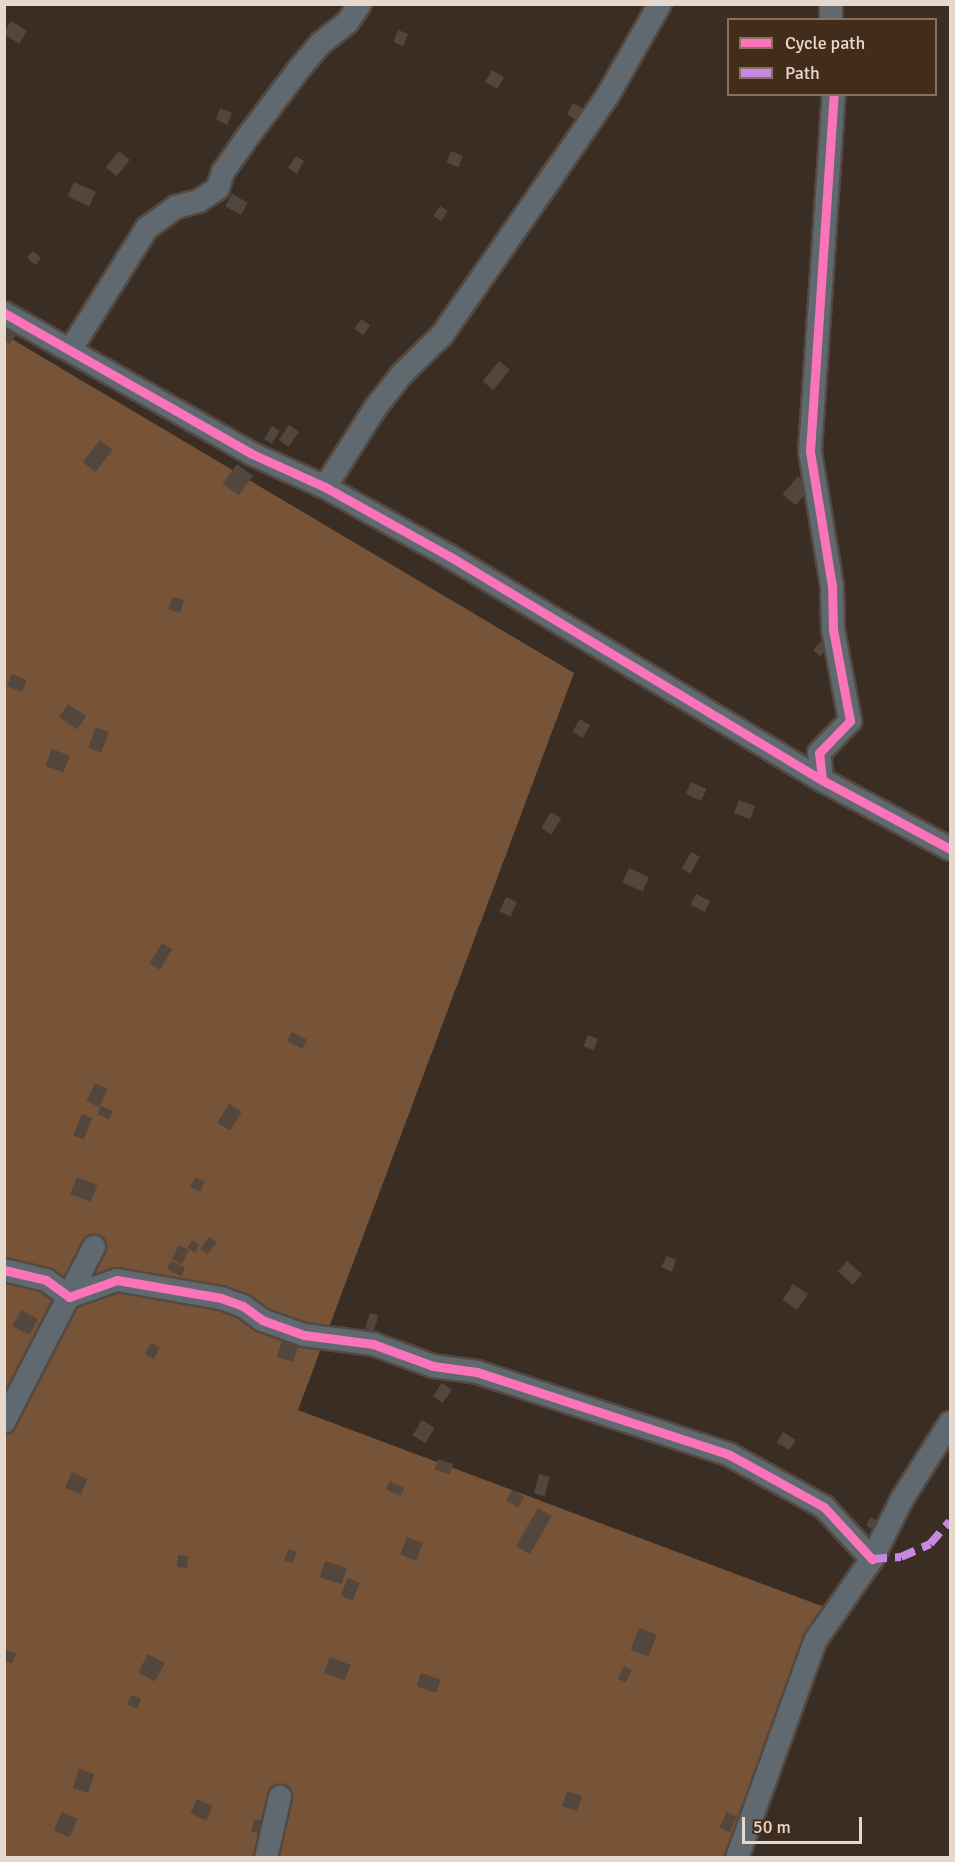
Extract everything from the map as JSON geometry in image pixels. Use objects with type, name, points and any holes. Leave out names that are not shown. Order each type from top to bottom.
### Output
[{"type":"street","points":[[71,350],[147,228],[176,207],[199,201],[218,188],[236,152],[299,69],[321,43],[347,23],[360,4]]},
{"type":"street","points":[[325,488],[376,407],[402,374],[441,335],[551,178],[608,95],[660,4]]},
{"type":"street","points":[[822,780],[819,753],[850,721],[832,629],[832,586],[810,451],[834,96]]},
{"type":"street","points":[[4,313],[250,453],[325,488],[449,556],[822,780],[951,849]]},
{"type":"street","points":[[4,1422],[94,1247]]},
{"type":"street","points":[[4,1270],[46,1280],[69,1297]]},
{"type":"street","points":[[69,1297],[117,1280],[220,1298],[243,1306],[262,1320],[304,1335],[373,1344],[433,1366],[477,1372],[718,1450],[824,1507],[872,1559]]},
{"type":"street","points":[[737,1857],[815,1641],[872,1559],[902,1499],[947,1442]]},
{"type":"street","points":[[266,1857],[280,1797]]},
{"type":"shaded area","points":[[5,335],[574,673],[298,1410],[827,1608],[726,1857],[5,1858]]},
{"type":"building","points":[[11,21],[27,31],[19,44],[4,34]]},
{"type":"building","points":[[398,30],[408,34],[403,46],[393,42]]},
{"type":"building","points":[[492,70],[504,77],[497,89],[485,82]]},
{"type":"building","points":[[573,103],[590,112],[584,123],[567,114]]},
{"type":"building","points":[[220,108],[232,113],[227,125],[216,119]]},
{"type":"building","points":[[119,151],[130,160],[117,176],[106,167]]},
{"type":"building","points":[[451,151],[463,156],[458,167],[446,162]]},
{"type":"building","points":[[296,156],[304,161],[297,174],[288,168]]},
{"type":"building","points":[[74,182],[96,192],[89,206],[67,197]]},
{"type":"building","points":[[232,194],[248,203],[241,215],[225,206]]},
{"type":"building","points":[[440,206],[448,211],[441,221],[434,216]]},
{"type":"building","points":[[33,251],[41,258],[35,265],[27,258]]},
{"type":"building","points":[[361,319],[370,325],[363,335],[354,329]]},
{"type":"building","points":[[7,326],[17,334],[9,344],[4,340]]},
{"type":"building","points":[[499,361],[510,370],[494,390],[483,381]]},
{"type":"building","points":[[289,425],[299,432],[289,447],[279,440]]},
{"type":"building","points":[[272,426],[280,431],[272,443],[264,439]]},
{"type":"building","points":[[100,440],[113,450],[95,472],[83,462]]},
{"type":"building","points":[[237,464],[253,476],[239,495],[223,483]]},
{"type":"building","points":[[798,476],[811,487],[796,505],[783,494]]},
{"type":"building","points":[[173,597],[184,600],[180,613],[168,609]]},
{"type":"building","points":[[823,639],[830,645],[820,656],[813,650]]},
{"type":"building","points":[[12,674],[27,680],[22,692],[7,686]]},
{"type":"building","points":[[68,704],[86,716],[77,730],[59,717]]},
{"type":"building","points":[[580,719],[590,725],[583,738],[572,732]]},
{"type":"building","points":[[96,727],[109,732],[101,753],[88,748]]},
{"type":"building","points":[[52,749],[70,756],[63,773],[46,766]]},
{"type":"building","points":[[691,782],[707,789],[701,801],[686,794]]},
{"type":"building","points":[[739,800],[755,806],[750,819],[734,813]]},
{"type":"building","points":[[551,812],[561,818],[552,834],[541,828]]},
{"type":"building","points":[[691,852],[700,857],[691,873],[682,869]]},
{"type":"building","points":[[629,868],[649,877],[643,892],[622,883]]},
{"type":"building","points":[[696,894],[710,901],[705,912],[691,905]]},
{"type":"building","points":[[506,897],[517,902],[510,916],[499,912]]},
{"type":"building","points":[[162,943],[172,949],[160,970],[150,964]]},
{"type":"building","points":[[292,1032],[307,1040],[302,1049],[287,1041]]},
{"type":"building","points":[[588,1035],[598,1039],[594,1050],[584,1046]]},
{"type":"building","points":[[95,1083],[108,1089],[99,1107],[87,1101]]},
{"type":"building","points":[[229,1104],[242,1112],[230,1131],[217,1123]]},
{"type":"building","points":[[101,1106],[113,1111],[109,1119],[97,1114]]},
{"type":"building","points":[[82,1114],[92,1118],[84,1139],[73,1135]]},
{"type":"building","points":[[77,1177],[97,1185],[91,1202],[70,1194]]},
{"type":"building","points":[[195,1177],[205,1182],[200,1192],[190,1187]]},
{"type":"building","points":[[209,1237],[216,1242],[207,1254],[200,1249]]},
{"type":"building","points":[[192,1240],[200,1245],[195,1252],[187,1248]]},
{"type":"building","points":[[179,1245],[189,1250],[182,1264],[172,1259]]},
{"type":"building","points":[[667,1256],[676,1260],[672,1272],[661,1267]]},
{"type":"building","points":[[171,1261],[185,1268],[181,1276],[167,1269]]},
{"type":"building","points":[[847,1261],[862,1274],[853,1285],[838,1272]]},
{"type":"building","points":[[793,1284],[808,1294],[797,1310],[782,1300]]},
{"type":"building","points":[[21,1310],[38,1319],[29,1335],[13,1326]]},
{"type":"building","points":[[370,1313],[379,1316],[374,1331],[365,1328]]},
{"type":"building","points":[[283,1337],[299,1342],[293,1362],[277,1357]]},
{"type":"building","points":[[151,1343],[160,1348],[153,1359],[145,1354]]},
{"type":"building","points":[[442,1383],[452,1390],[443,1403],[433,1396]]},
{"type":"building","points":[[422,1420],[435,1428],[425,1443],[412,1435]]},
{"type":"building","points":[[783,1432],[796,1440],[789,1450],[777,1442]]},
{"type":"building","points":[[438,1459],[453,1464],[450,1474],[435,1469]]},
{"type":"building","points":[[72,1472],[88,1479],[81,1494],[65,1488]]},
{"type":"building","points":[[539,1474],[550,1477],[544,1496],[534,1493]]},
{"type":"building","points":[[390,1481],[404,1488],[400,1496],[386,1489]]},
{"type":"building","points":[[512,1490],[524,1497],[518,1507],[506,1500]]},
{"type":"building","points":[[538,1508],[552,1516],[530,1554],[516,1546]]},
{"type":"building","points":[[871,1517],[881,1523],[876,1532],[866,1526]]},
{"type":"building","points":[[407,1537],[423,1543],[416,1561],[400,1555]]},
{"type":"building","points":[[288,1549],[297,1552],[293,1563],[284,1560]]},
{"type":"building","points":[[178,1555],[188,1556],[187,1568],[177,1567]]},
{"type":"building","points":[[325,1561],[347,1568],[342,1584],[320,1577]]},
{"type":"building","points":[[348,1578],[360,1583],[353,1601],[341,1595]]},
{"type":"building","points":[[639,1628],[657,1635],[648,1656],[631,1649]]},
{"type":"building","points":[[4,1649],[16,1654],[12,1663],[4,1660]]},
{"type":"building","points":[[148,1654],[165,1663],[155,1681],[138,1673]]},
{"type":"building","points":[[330,1657],[351,1665],[344,1681],[324,1673]]},
{"type":"building","points":[[624,1666],[632,1670],[626,1683],[618,1678]]},
{"type":"building","points":[[421,1673],[441,1680],[436,1693],[416,1686]]},
{"type":"building","points":[[132,1695],[141,1699],[137,1709],[127,1704]]},
{"type":"building","points":[[79,1769],[94,1774],[88,1793],[73,1788]]},
{"type":"building","points":[[567,1791],[582,1796],[577,1811],[562,1806]]},
{"type":"building","points":[[197,1799],[213,1806],[206,1821],[190,1814]]},
{"type":"building","points":[[62,1812],[78,1819],[69,1837],[54,1830]]},
{"type":"building","points":[[727,1812],[737,1817],[729,1832],[719,1827]]},
{"type":"building","points":[[254,1819],[269,1822],[266,1835],[252,1832]]},
{"type":"marked path","points":[[872,1559],[901,1557],[930,1544],[950,1521]]},
{"type":"cycle path","points":[[822,780],[819,753],[850,721],[833,629],[832,586],[810,451],[834,96]]},
{"type":"cycle path","points":[[4,313],[250,453],[325,487],[449,556],[822,780],[950,849]]},
{"type":"cycle path","points":[[4,1270],[46,1280],[69,1297],[117,1280],[221,1298],[243,1306],[262,1320],[304,1335],[373,1344],[433,1366],[477,1372],[728,1454],[824,1507],[872,1559]]}]
